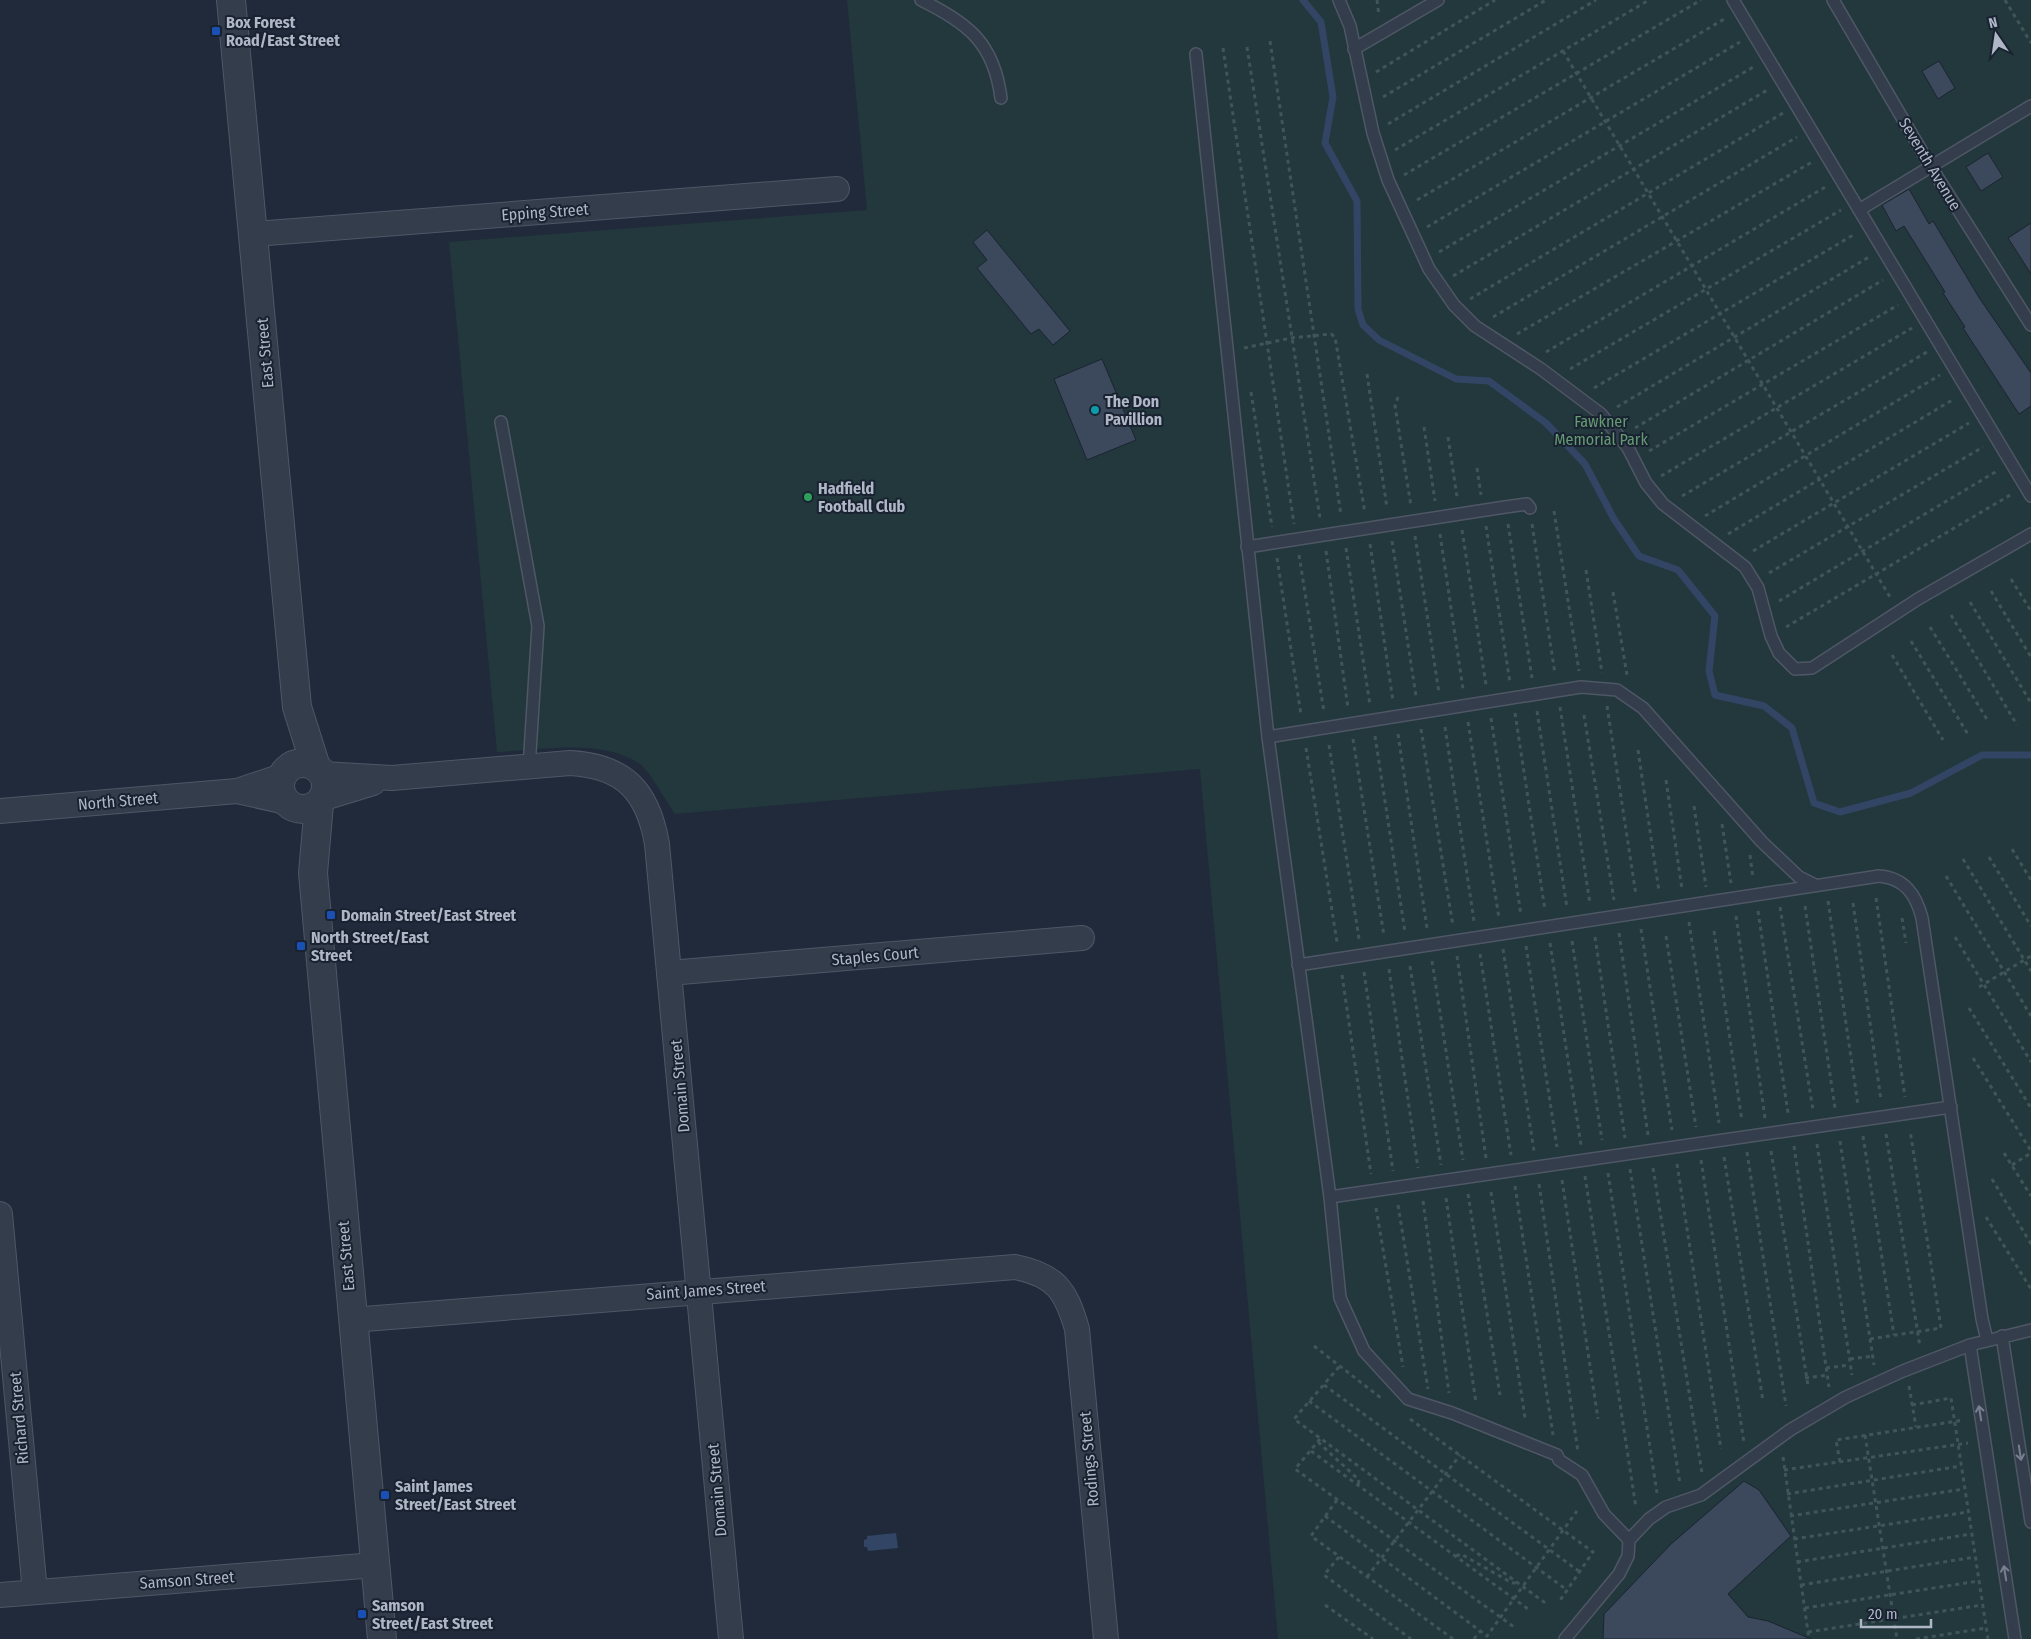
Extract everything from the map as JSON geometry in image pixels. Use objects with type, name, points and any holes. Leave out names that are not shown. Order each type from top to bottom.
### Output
[{"type":"street","name":"East Street","points":[[231,0],[313,872],[382,1639]]},
{"type":"street","name":"Epping Street","points":[[254,234],[836,189]]},
{"type":"street","name":"Domain Street","points":[[304,787],[570,763],[587,764],[618,775],[641,796],[653,822],[657,844],[730,1639]]},
{"type":"street","name":"North Street","points":[[0,811],[304,787]]},
{"type":"street","name":"Staples Court","points":[[669,973],[1082,938]]},
{"type":"street","name":"Richard Street","points":[[0,1214],[35,1592]]},
{"type":"street","name":"Saint James Street","points":[[352,1320],[1015,1267],[1042,1275],[1057,1284]]},
{"type":"street","name":"Rodings Street","points":[[1057,1284],[1070,1305],[1076,1329],[1106,1639]]},
{"type":"street","name":"Samson Street","points":[[0,1594],[375,1565]]},
{"type":"lane","points":[[921,0],[946,13],[968,28],[984,45],[994,64],[1001,98]]},
{"type":"lane","points":[[1340,0],[1348,19],[1373,133],[1389,183],[1412,236],[1440,284],[1456,307],[1476,327],[1490,338],[1502,343],[1555,378],[1602,416],[1635,460],[1648,484],[1666,506],[1745,567],[1754,582],[1771,636],[1786,661],[1795,669],[1812,668],[1898,611],[2031,534]]},
{"type":"lane","points":[[1354,49],[1438,0]]},
{"type":"lane","points":[[1733,0],[2028,491]]},
{"type":"lane","name":"Seventh Avenue","points":[[1833,0],[1931,167],[2031,325]]},
{"type":"lane","points":[[1196,54],[1268,737],[1330,1197],[1340,1298],[1364,1351],[1408,1400],[1452,1413],[1557,1455],[1559,1460],[1582,1475],[1604,1514],[1628,1540],[1628,1556],[1619,1574],[1565,1639]]},
{"type":"lane","points":[[1857,206],[1908,176],[1931,167],[2031,106]]},
{"type":"lane","points":[[501,422],[538,626],[529,768]]},
{"type":"lane","points":[[1247,547],[1505,507],[1527,504],[1530,508]]},
{"type":"lane","points":[[1268,737],[1581,688],[1604,687],[1617,690],[1643,708],[1745,822],[1791,870],[1806,881],[1817,885]]},
{"type":"lane","points":[[1298,965],[1817,885],[1886,876],[1894,878],[1904,884],[1915,897],[1922,918],[1982,1319],[1987,1340]]},
{"type":"lane","points":[[1330,1197],[1951,1107]]},
{"type":"lane","points":[[1628,1540],[1649,1519],[1666,1507],[1705,1492],[1781,1436],[1832,1405],[1907,1369],[1970,1345],[2031,1330]]},
{"type":"lane","points":[[2002,1336],[2031,1522]]},
{"type":"lane","points":[[1970,1345],[2015,1639]]},
{"type":"path","points":[[1362,80],[1495,0]]},
{"type":"path","points":[[1368,106],[1546,0]]},
{"type":"path","points":[[1373,133],[1596,0]]},
{"type":"path","points":[[1381,158],[1649,0]]},
{"type":"path","points":[[1389,183],[1700,0]]},
{"type":"path","points":[[2005,0],[2031,43]]},
{"type":"path","points":[[1400,210],[1739,10]]},
{"type":"path","points":[[1412,236],[1753,34]]},
{"type":"path","points":[[1563,51],[1898,611]]},
{"type":"path","points":[[1425,260],[1768,58]]},
{"type":"path","points":[[1440,284],[1782,82]]},
{"type":"path","points":[[1456,307],[1796,105]]},
{"type":"path","points":[[1476,327],[1811,130]]},
{"type":"path","points":[[1502,343],[1825,154]]},
{"type":"path","points":[[1529,362],[1840,178]]},
{"type":"path","points":[[1555,378],[1706,289],[1857,206]]},
{"type":"path","points":[[1579,397],[1869,226]]},
{"type":"path","points":[[1602,416],[1882,249]]},
{"type":"path","points":[[1619,437],[1896,272]]},
{"type":"path","points":[[1635,460],[1911,297]]},
{"type":"path","points":[[1648,484],[1925,320]]},
{"type":"path","points":[[1227,352],[1291,338],[1331,334],[1335,337],[1367,528],[1465,1178],[1500,1396]]},
{"type":"path","points":[[1666,506],[1940,345]]},
{"type":"path","points":[[1244,348],[1246,358]]},
{"type":"path","points":[[1690,525],[1954,367]]},
{"type":"path","points":[[1367,374],[1418,714],[1455,941],[1525,1418]]},
{"type":"path","points":[[1250,387],[1340,959],[1373,1191],[1408,1400]]},
{"type":"path","points":[[1714,542],[1967,390]]},
{"type":"path","points":[[1737,560],[1982,415]]},
{"type":"path","points":[[1754,582],[1997,439]]},
{"type":"path","points":[[1764,610],[2011,463]]},
{"type":"path","points":[[1477,468],[1637,1512]]},
{"type":"path","points":[[1771,636],[1876,574],[2028,491]]},
{"type":"path","points":[[1505,507],[1535,696]]},
{"type":"path","points":[[1530,508],[1682,1502]]},
{"type":"path","points":[[1554,511],[1581,688]]},
{"type":"path","points":[[1586,570],[1720,1449]]},
{"type":"path","points":[[2011,579],[2031,611]]},
{"type":"path","points":[[1991,590],[2031,656]]},
{"type":"path","points":[[1613,592],[1630,699]]},
{"type":"path","points":[[1970,602],[2031,702]]},
{"type":"path","points":[[1951,615],[2017,725]]},
{"type":"path","points":[[1930,627],[1988,721]]},
{"type":"path","points":[[1911,641],[1969,736]]},
{"type":"path","points":[[1892,655],[1943,740]]},
{"type":"path","points":[[1584,715],[1616,916],[1650,1151],[1705,1492]]},
{"type":"path","points":[[1638,750],[1659,891]]},
{"type":"path","points":[[1666,780],[1763,1401]]},
{"type":"path","points":[[1718,792],[1733,898]]},
{"type":"path","points":[[1694,806],[1707,894]]},
{"type":"path","points":[[1745,822],[1788,1114]]},
{"type":"path","points":[[2012,849],[2031,880]]},
{"type":"path","points":[[1989,857],[2031,926]]},
{"type":"path","points":[[1963,859],[2031,971]]},
{"type":"path","points":[[1946,876],[2031,1016]]},
{"type":"path","points":[[1870,1339],[1941,1328],[1907,1114],[1876,898]]},
{"type":"path","points":[[1805,906],[1877,1383]]},
{"type":"path","points":[[1714,931],[1786,1406]]},
{"type":"path","points":[[1666,936],[1746,1461]]},
{"type":"path","points":[[1955,937],[2031,1062]]},
{"type":"path","points":[[1979,987],[2031,956]]},
{"type":"path","points":[[1969,1008],[2031,1108]]},
{"type":"path","points":[[1973,1058],[2031,1152],[2012,1165]]},
{"type":"path","points":[[1792,1130],[1832,1405]]},
{"type":"path","points":[[2004,1153],[2031,1196]]},
{"type":"path","points":[[1607,1164],[1657,1494]]},
{"type":"path","points":[[1992,1179],[2031,1244]]},
{"type":"path","points":[[1986,1217],[2031,1290]]},
{"type":"path","points":[[1314,1346],[1339,1367],[1385,1400]]},
{"type":"path","points":[[1850,1359],[1873,1356]]},
{"type":"path","points":[[1826,1368],[1850,1365]]},
{"type":"path","points":[[1339,1367],[1294,1419],[1320,1440],[1548,1605]]},
{"type":"path","points":[[1907,1369],[1916,1427]]},
{"type":"path","points":[[1805,1378],[1828,1375]]},
{"type":"path","points":[[1324,1385],[1580,1572]]},
{"type":"path","points":[[1912,1405],[1951,1398],[1988,1639]]},
{"type":"path","points":[[1309,1401],[1567,1590]]},
{"type":"path","points":[[1408,1417],[1593,1552],[1559,1602]]},
{"type":"path","points":[[1840,1462],[1836,1440],[1981,1418]]},
{"type":"path","points":[[1865,1435],[1897,1639]]},
{"type":"path","points":[[1781,1436],[1790,1516],[1809,1639]]},
{"type":"path","points":[[1320,1440],[1295,1469],[1514,1627]]},
{"type":"path","points":[[1320,1440],[1359,1480],[1358,1486]]},
{"type":"path","points":[[1784,1470],[1985,1440]]},
{"type":"path","points":[[1311,1452],[1528,1609]]},
{"type":"path","points":[[1367,1577],[1460,1455]]},
{"type":"path","points":[[1787,1494],[1961,1466]]},
{"type":"path","points":[[1790,1516],[1964,1489]]},
{"type":"path","points":[[1338,1500],[1311,1536],[1453,1639]]},
{"type":"path","points":[[1325,1516],[1487,1636],[1577,1511]]},
{"type":"path","points":[[1794,1539],[1968,1512]]},
{"type":"path","points":[[1797,1562],[1971,1534]]},
{"type":"path","points":[[1455,1556],[1461,1554],[1512,1583],[1517,1583]]},
{"type":"path","points":[[1339,1557],[1324,1575],[1411,1639]]},
{"type":"path","points":[[1801,1585],[1975,1557]]},
{"type":"path","points":[[1805,1608],[1979,1581]]},
{"type":"path","points":[[1325,1605],[1373,1639]]},
{"type":"path","points":[[1808,1632],[1982,1605]]},
{"type":"path","points":[[1916,1639],[1986,1628]]},
{"type":"path","points":[[1474,1639],[1480,1631]]},
{"type":"green space","name":"Fawkner Memorial Park","points":[[847,0],[2031,0],[2031,1639],[1278,1639],[1200,769],[675,814],[644,767],[625,756],[589,748],[551,748],[497,752],[449,242],[867,210]]},
{"type":"water","points":[[896,1533],[898,1548],[868,1551],[867,1547],[864,1547],[864,1540],[867,1539],[867,1536]]},
{"type":"building","points":[[1939,61],[1955,88],[1938,99],[1922,71]]},
{"type":"building","points":[[1988,153],[2003,177],[1981,191],[1966,167]]},
{"type":"building","points":[[1909,189],[1929,224],[1933,221],[1980,299],[2031,373],[2031,406],[2019,414],[1963,328],[1965,327],[1943,293],[1945,292],[1904,226],[1896,231],[1882,205]]},
{"type":"building","points":[[2031,223],[2031,274],[2008,238]]},
{"type":"building","points":[[987,230],[1070,331],[1053,345],[1039,329],[1031,334],[977,268],[987,260],[973,242]]},
{"type":"building","name":"The Don Pavillion","points":[[1102,359],[1136,440],[1087,460],[1054,379]]},
{"type":"building","points":[[1744,1481],[1759,1490],[1791,1536],[1728,1594],[1748,1617],[1768,1621],[1811,1639],[1603,1639],[1604,1614],[1671,1544]]},
{"type":"waterway","points":[[1303,0],[1321,22],[1333,97],[1325,143],[1357,201],[1358,309],[1363,325],[1379,340],[1456,379],[1489,381],[1546,423],[1585,464],[1614,519],[1639,556],[1678,570],[1715,616],[1709,671],[1715,695],[1764,706],[1792,728],[1814,803],[1840,812],[1911,793],[1982,755],[2031,755]]},
{"type":"place","name":"Box Forest Road/East Street","points":[[216,31]]},
{"type":"place","name":"The Don Pavillion","points":[[1095,410]]},
{"type":"place","name":"Hadfield Football Club","points":[[808,497]]},
{"type":"place","name":"Domain Street/East Street","points":[[331,915]]},
{"type":"place","name":"North Street/East Street","points":[[301,946]]},
{"type":"place","name":"Saint James Street/East Street","points":[[385,1495]]},
{"type":"place","name":"Samson Street/East Street","points":[[362,1614]]}]
